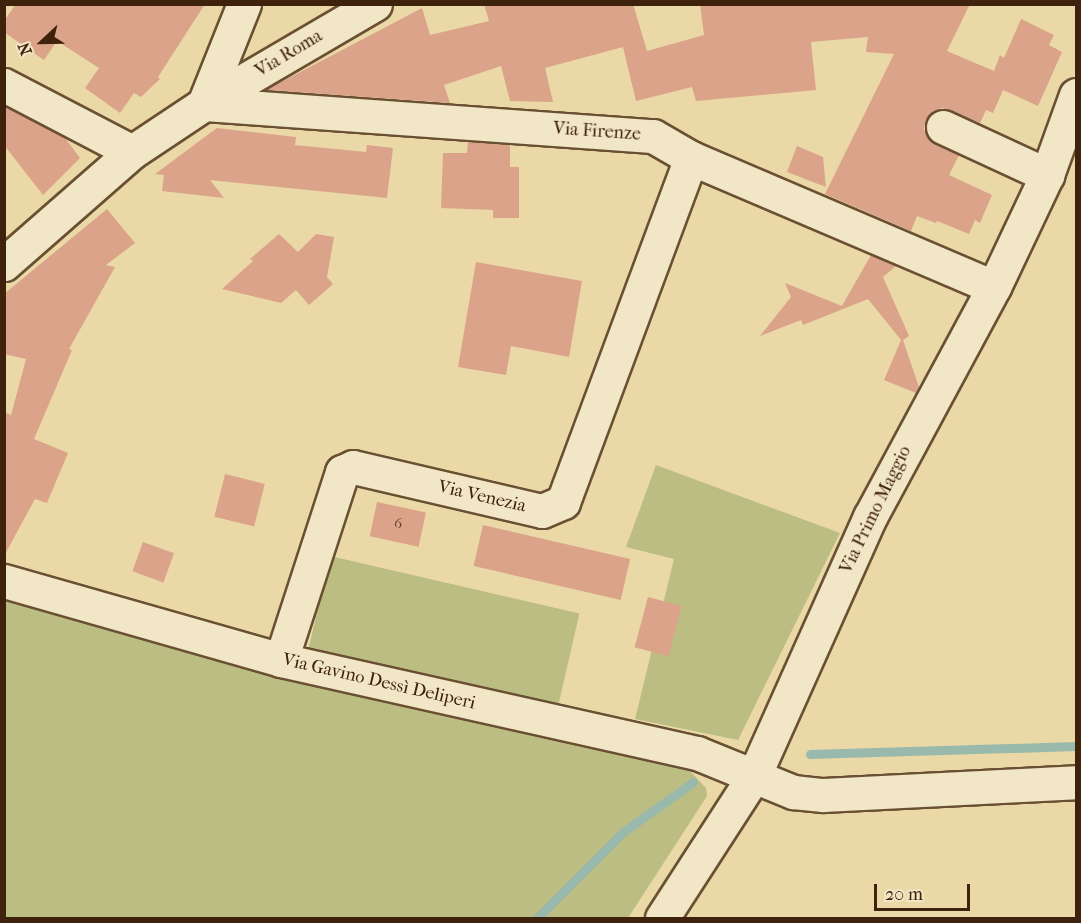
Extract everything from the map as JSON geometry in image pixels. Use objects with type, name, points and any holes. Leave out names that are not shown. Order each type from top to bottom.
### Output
[{"type":"street","points":[[204,104],[244,4]]},
{"type":"street","name":"Via Roma","points":[[4,264],[132,153],[204,104],[375,4]]},
{"type":"street","points":[[4,85],[132,153]]},
{"type":"street","name":"Via Primo Maggio","points":[[662,918],[754,776],[870,518],[994,287],[1047,175],[1077,95]]},
{"type":"street","name":"Via Firenze","points":[[204,104],[653,136],[691,158],[994,287]]},
{"type":"street","points":[[943,127],[1047,175]]},
{"type":"street","name":"Via Venezia","points":[[280,660],[342,472],[352,467],[542,511],[563,502],[691,158]]},
{"type":"street","name":"Via Gavino Dessì Deliperi","points":[[4,581],[280,660],[697,753],[793,792],[823,795],[1077,782]]},
{"type":"green space","points":[[656,465],[840,533],[738,740],[635,719],[674,559],[626,547]]},
{"type":"green space","points":[[330,556],[579,614],[557,712],[307,654]]},
{"type":"green space","points":[[9,596],[237,667],[457,718],[674,761],[690,771],[706,788],[707,796],[628,918],[5,918],[4,609]]},
{"type":"building","points":[[16,4],[205,4],[158,77],[160,79],[141,97],[134,93],[120,113],[85,88],[99,68],[57,41],[44,60],[4,32],[4,21]]},
{"type":"building","points":[[484,4],[633,4],[647,51],[704,35],[700,4],[970,4],[947,51],[994,71],[1000,55],[1004,58],[1021,19],[1054,35],[1049,45],[1062,52],[1038,106],[1003,90],[993,113],[986,110],[980,123],[942,108],[933,111],[926,119],[924,129],[928,138],[959,155],[949,175],[992,195],[980,223],[975,220],[969,234],[937,221],[936,223],[917,216],[911,231],[825,194],[894,54],[866,52],[868,37],[811,42],[816,90],[696,101],[692,87],[636,101],[623,47],[545,68],[553,102],[510,101],[501,66],[444,85],[450,103],[266,90],[422,8],[430,35],[489,21]]},
{"type":"building","points":[[4,106],[65,138],[80,158],[43,195],[4,145]]},
{"type":"building","points":[[217,128],[296,137],[295,145],[366,152],[367,145],[393,148],[387,198],[210,180],[224,198],[162,191],[164,175],[155,174]]},
{"type":"building","points":[[468,142],[510,145],[510,167],[519,167],[519,218],[493,218],[493,210],[441,208],[443,153],[467,153]]},
{"type":"building","points":[[797,146],[823,157],[826,187],[787,172]]},
{"type":"building","points":[[107,209],[135,243],[106,265],[115,267],[69,349],[72,350],[34,439],[68,453],[47,503],[35,499],[4,556],[4,412],[11,415],[26,359],[4,354],[4,294]]},
{"type":"building","points":[[279,234],[298,252],[316,234],[334,237],[327,277],[333,284],[309,305],[296,290],[281,303],[222,289],[253,261],[250,259]]},
{"type":"building","points":[[871,255],[896,266],[883,277],[909,336],[903,340],[919,387],[916,393],[884,380],[901,340],[868,299],[803,325],[801,320],[760,336],[791,297],[785,283],[842,306]]},
{"type":"building","points":[[476,262],[582,281],[569,357],[511,346],[506,375],[458,367]]},
{"type":"building","points":[[225,474],[265,484],[254,527],[214,517]]},
{"type":"building","points":[[377,502],[426,512],[419,547],[370,536]]},
{"type":"building","points":[[483,525],[630,559],[621,600],[474,566]]},
{"type":"building","points":[[143,542],[174,553],[163,582],[132,571]]},
{"type":"building","points":[[648,597],[682,606],[668,656],[635,647]]},
{"type":"waterway","points":[[810,754],[1076,746]]},
{"type":"waterway","points":[[537,918],[623,832],[693,782]]}]
